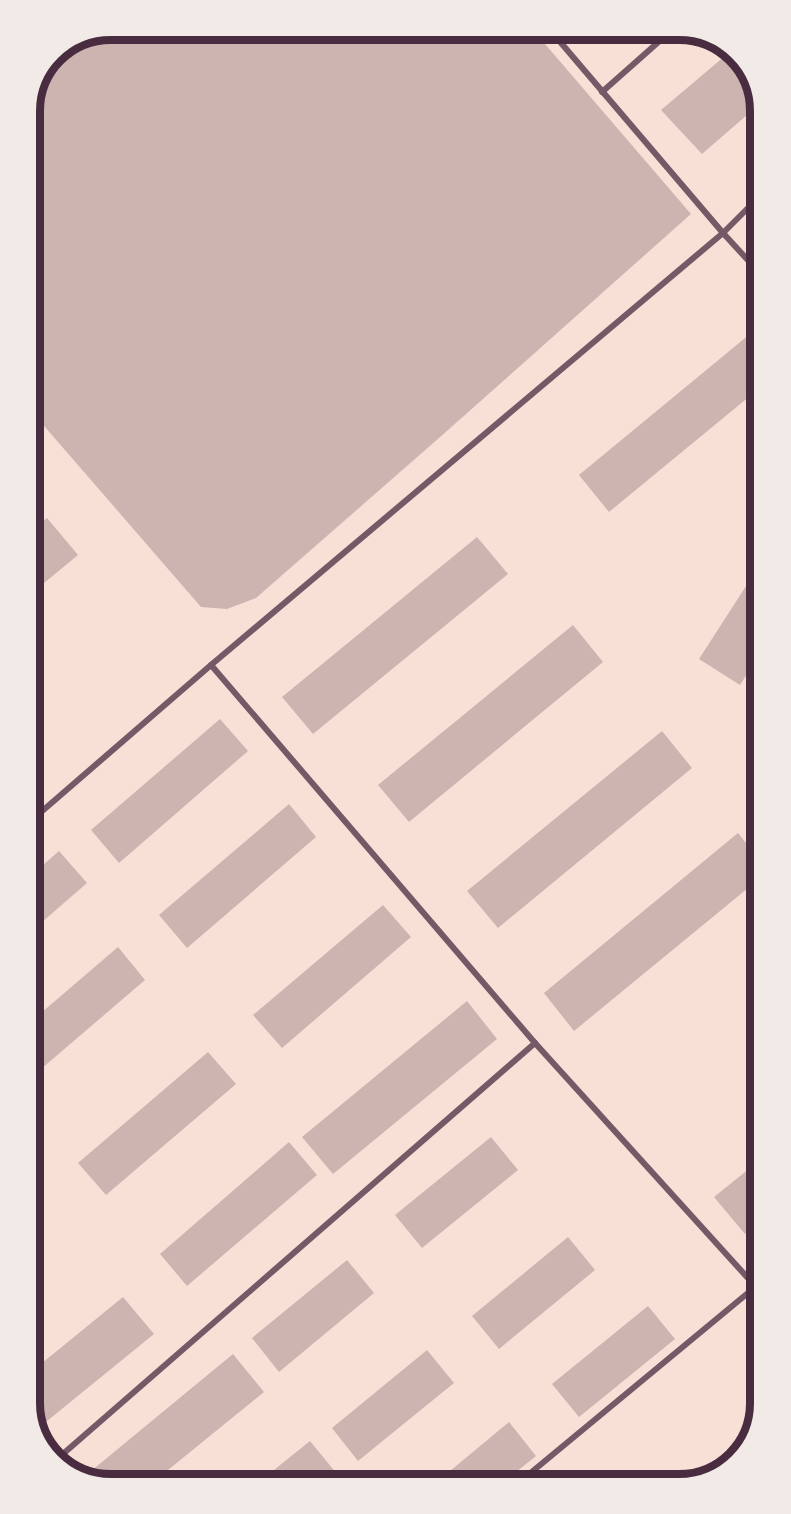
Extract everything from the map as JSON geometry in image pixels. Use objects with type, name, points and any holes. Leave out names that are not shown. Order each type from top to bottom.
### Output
[{"type":"street","points":[[559,41],[750,262]]},
{"type":"street","points":[[602,92],[660,41]]},
{"type":"street","points":[[40,813],[211,665],[723,233],[750,207]]},
{"type":"street","points":[[211,665],[535,1043],[750,1276]]},
{"type":"street","points":[[63,1454],[535,1043]]},
{"type":"street","points":[[530,1474],[750,1292]]},
{"type":"building","points":[[112,40],[542,41],[691,214],[256,598],[227,609],[201,607],[41,422],[41,107],[46,84],[52,72],[72,52],[84,46]]},
{"type":"building","points":[[725,56],[736,68],[745,84],[750,112],[702,154],[661,110]]},
{"type":"building","points":[[750,334],[750,396],[609,512],[579,475]]},
{"type":"building","points":[[47,518],[78,555],[41,586],[41,523]]},
{"type":"building","points":[[477,537],[508,574],[313,734],[282,697]]},
{"type":"building","points":[[750,580],[750,669],[740,685],[699,659]]},
{"type":"building","points":[[573,625],[603,662],[409,822],[378,785]]},
{"type":"building","points":[[220,719],[248,751],[119,863],[91,830]]},
{"type":"building","points":[[662,731],[692,768],[498,928],[467,891]]},
{"type":"building","points":[[289,804],[316,837],[187,948],[159,915]]},
{"type":"building","points":[[738,833],[750,848],[750,886],[574,1031],[544,993]]},
{"type":"building","points":[[59,851],[87,883],[40,923],[40,867]]},
{"type":"building","points":[[383,905],[411,937],[282,1048],[253,1015]]},
{"type":"building","points":[[118,947],[145,980],[40,1070],[40,1014]]},
{"type":"building","points":[[467,1001],[497,1039],[333,1174],[302,1137]]},
{"type":"building","points":[[208,1052],[236,1084],[106,1195],[78,1163]]},
{"type":"building","points":[[491,1137],[518,1170],[422,1248],[395,1215]]},
{"type":"building","points":[[289,1142],[317,1175],[187,1286],[160,1254]]},
{"type":"building","points":[[750,1168],[750,1230],[745,1234],[714,1197]]},
{"type":"building","points":[[568,1237],[595,1270],[499,1349],[472,1316]]},
{"type":"building","points":[[347,1260],[374,1293],[279,1372],[252,1338]]},
{"type":"building","points":[[123,1297],[154,1334],[44,1423],[40,1402],[40,1365]]},
{"type":"building","points":[[648,1306],[675,1339],[579,1417],[552,1384]]},
{"type":"building","points":[[427,1350],[454,1383],[358,1461],[332,1428]]},
{"type":"building","points":[[233,1354],[264,1392],[164,1473],[107,1473],[92,1470]]},
{"type":"building","points":[[509,1422],[536,1456],[514,1474],[447,1474]]},
{"type":"building","points":[[310,1441],[337,1473],[270,1473]]}]
